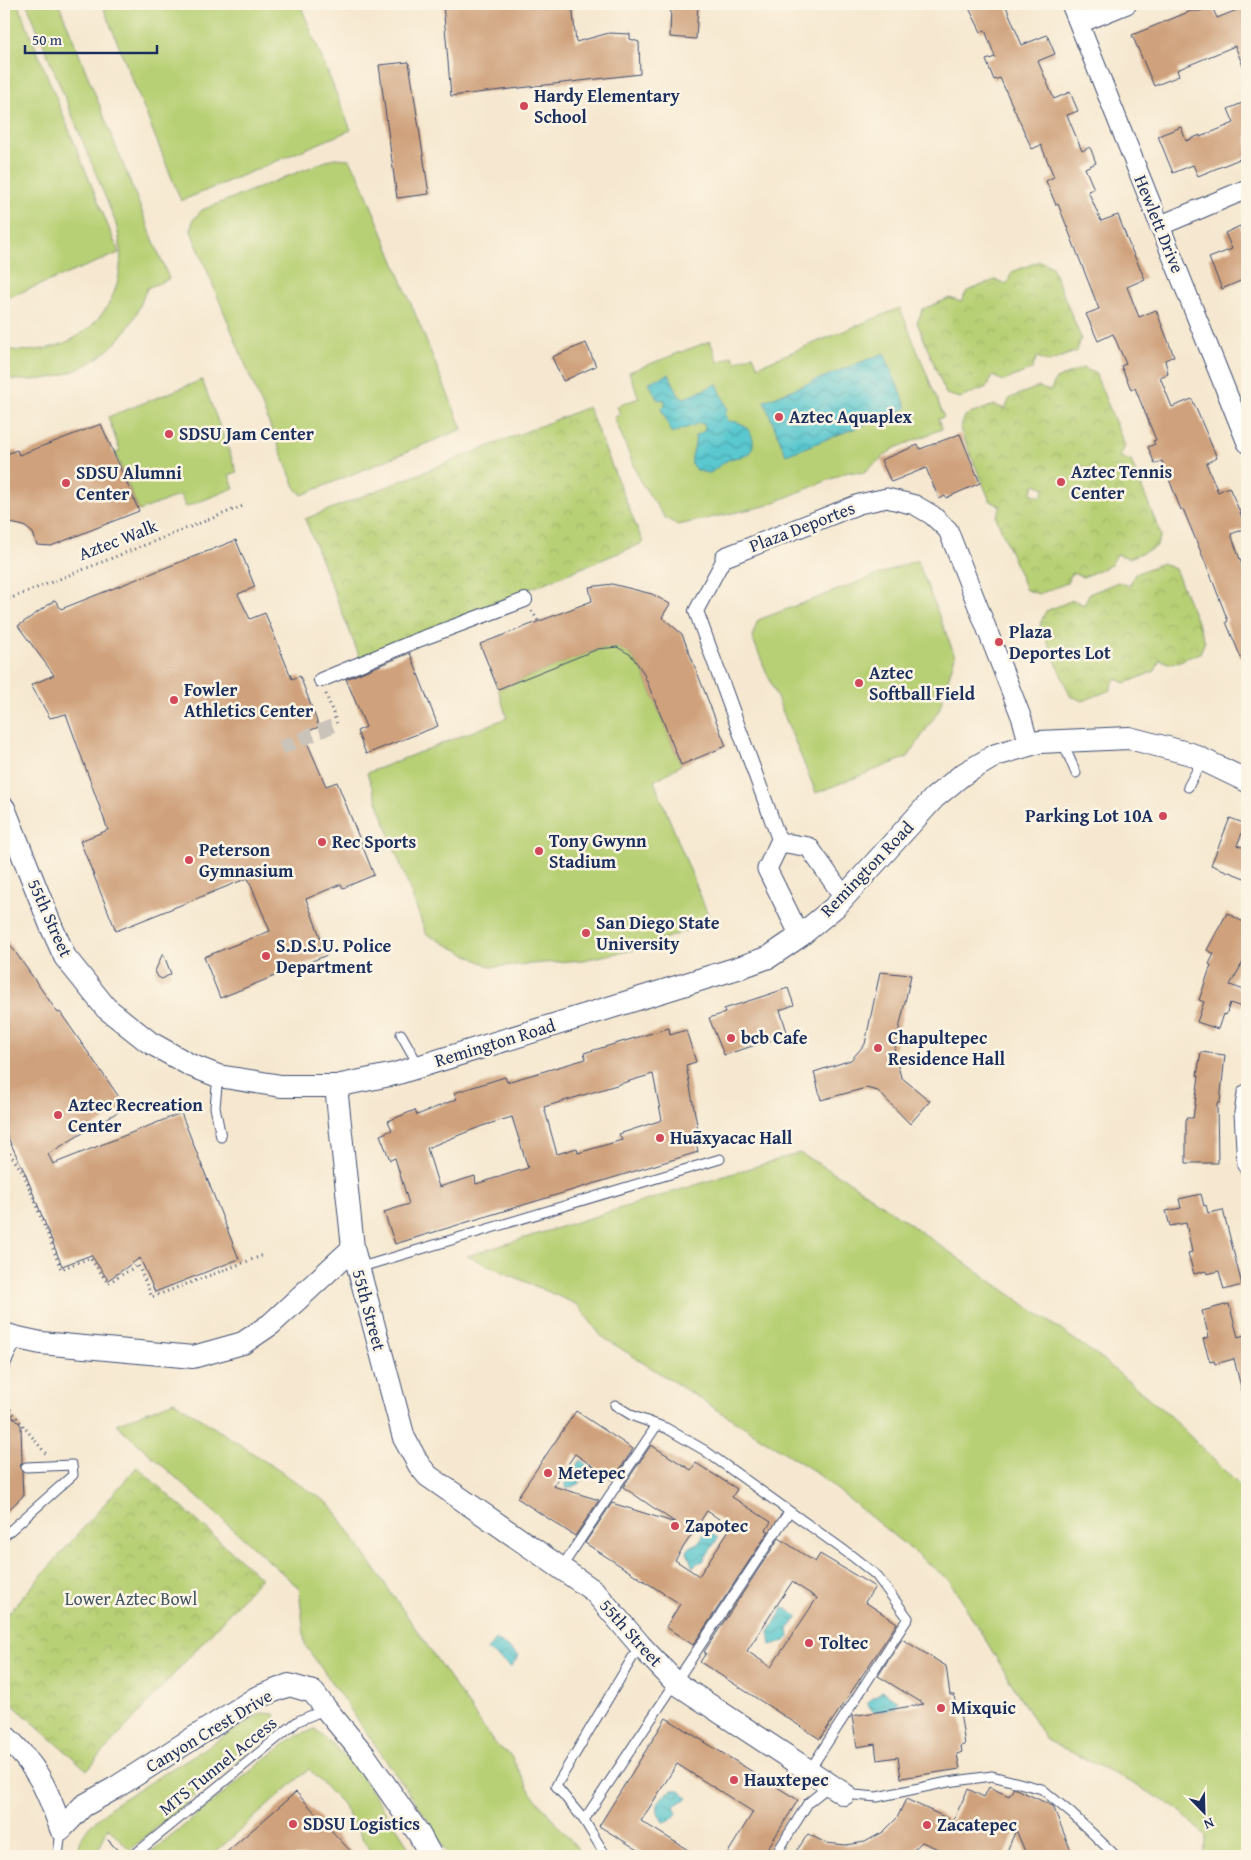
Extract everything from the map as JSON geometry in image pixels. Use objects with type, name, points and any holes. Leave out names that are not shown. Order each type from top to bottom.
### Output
[{"type":"street","name":"Hewlett Drive","points":[[1071,4],[1247,443]]},
{"type":"street","points":[[1080,23],[1127,4]]},
{"type":"street","points":[[1159,226],[1247,189]]},
{"type":"street","name":"Plaza Deportes","points":[[780,842],[696,611],[725,557],[859,504],[887,498],[915,505],[932,515],[948,530],[1022,719],[1029,745]]},
{"type":"street","points":[[321,680],[418,640],[525,600]]},
{"type":"street","name":"Remington Road","points":[[336,1086],[395,1074],[741,967],[769,956],[800,936],[844,897],[934,798],[962,775],[996,755],[1039,742],[1129,738],[1191,754],[1247,781]]},
{"type":"street","name":"55th Street","points":[[4,808],[65,957],[106,1008],[149,1042],[190,1065],[218,1076],[281,1086],[336,1086],[355,1258],[404,1438],[419,1465],[428,1476],[594,1591],[640,1645],[676,1683],[837,1790]]},
{"type":"street","points":[[800,936],[766,869],[780,842],[809,847],[844,897]]},
{"type":"street","points":[[1247,1094],[1244,1113],[1247,1165]]},
{"type":"street","points":[[11,1336],[98,1348],[193,1357],[243,1343],[264,1329],[355,1258]]},
{"type":"street","name":"Canyon Crest Drive","points":[[61,1829],[83,1806],[116,1788],[256,1698],[289,1685],[313,1692],[365,1756],[420,1834],[431,1856]]},
{"type":"street","points":[[4,1735],[22,1752],[44,1784],[61,1829]]},
{"type":"lane","points":[[1062,741],[1076,773]]},
{"type":"lane","points":[[1188,787],[1202,760]]},
{"type":"lane","points":[[401,1034],[419,1066]]},
{"type":"lane","points":[[218,1076],[215,1107],[221,1137]]},
{"type":"lane","points":[[355,1258],[720,1159]]},
{"type":"lane","points":[[4,1367],[11,1336]]},
{"type":"lane","points":[[615,1405],[633,1416],[666,1428],[704,1450],[876,1575],[908,1618],[809,1771]]},
{"type":"lane","points":[[560,1568],[657,1425]]},
{"type":"lane","points":[[4,1536],[73,1475],[72,1465],[26,1467]]},
{"type":"lane","points":[[584,1820],[789,1512]]},
{"type":"lane","points":[[606,1856],[584,1820],[556,1786],[640,1645]]},
{"type":"lane","name":"MTS Tunnel Access","points":[[134,1854],[298,1722],[326,1709]]},
{"type":"lane","points":[[775,1856],[808,1803],[837,1790],[877,1797],[948,1782],[992,1776],[1042,1790],[1072,1814],[1116,1856]]},
{"type":"lane","points":[[58,1856],[61,1829]]},
{"type":"path","name":"Aztec Walk","points":[[4,601],[242,506]]},
{"type":"path","points":[[321,680],[337,724]]},
{"type":"path","points":[[4,1145],[24,1174],[61,1269],[90,1258],[108,1283],[138,1265],[152,1297],[264,1255]]},
{"type":"path","points":[[4,1402],[32,1435],[54,1466]]},
{"type":"path","points":[[4,1423],[8,1428],[4,1480]]},
{"type":"green space","points":[[4,4],[18,4],[119,253],[4,299]]},
{"type":"green space","points":[[27,4],[59,4],[169,279],[147,288],[131,323],[120,338],[92,362],[59,376],[22,380],[4,378],[4,349],[32,350],[58,345],[80,335],[98,319],[111,299],[119,275],[120,249],[115,221]]},
{"type":"green space","points":[[102,4],[300,4],[351,130],[181,201]]},
{"type":"green space","points":[[334,158],[349,159],[358,173],[462,429],[302,495],[295,487],[191,231],[193,220],[202,210]]},
{"type":"green space","points":[[1040,261],[1052,267],[1081,338],[1077,351],[1049,362],[1037,357],[1032,369],[1004,381],[992,376],[987,387],[960,398],[946,394],[917,322],[923,309],[950,298],[961,302],[967,291],[995,280],[1007,284],[1012,272]]},
{"type":"green space","name":"Aztec Aquaplex","points":[[900,308],[944,417],[938,419],[942,429],[893,449],[863,473],[848,472],[765,506],[678,525],[665,518],[640,481],[614,417],[620,415],[617,406],[639,398],[629,372],[710,341],[718,362],[733,356],[735,362],[753,355],[758,366]]},
{"type":"green space","points":[[1083,368],[1095,373],[1125,446],[1120,457],[1131,461],[1161,535],[1156,547],[1129,558],[1117,554],[1111,565],[1083,577],[1072,573],[1067,583],[1039,594],[1026,590],[996,517],[1001,506],[990,501],[960,429],[965,416],[994,405],[1005,409],[1010,398],[1038,387],[1050,391],[1056,379]],"holes":[[[1079,465],[1090,469],[1087,479],[1076,475]],[[1035,484],[1045,488],[1041,497],[1031,493]]]},
{"type":"green space","name":"SDSU Jam Center","points":[[202,380],[237,472],[229,475],[234,488],[186,507],[180,495],[139,511],[115,453],[120,451],[108,417]]},
{"type":"green space","points":[[588,407],[643,543],[360,658],[305,519]]},
{"type":"green space","name":"Aztec Softball Field","points":[[917,560],[955,656],[939,710],[908,757],[816,793],[752,637],[758,620]]},
{"type":"green space","points":[[1162,563],[1175,569],[1205,641],[1200,653],[1172,664],[1160,660],[1155,671],[1126,683],[1115,678],[1110,690],[1083,701],[1070,696],[1040,624],[1046,611],[1073,600],[1084,605],[1089,594],[1118,582],[1129,586],[1135,574]]},
{"type":"green space","name":"Tony Gwynn Stadium","points":[[617,647],[631,655],[643,672],[681,765],[654,781],[711,922],[633,950],[583,960],[491,967],[426,934],[367,773],[507,718],[498,689],[598,649]]},
{"type":"green space","points":[[799,1153],[844,1178],[1098,1356],[1169,1415],[1247,1493],[1247,1856],[1202,1856],[1206,1836],[1178,1809],[1125,1779],[1045,1739],[950,1581],[814,1471],[601,1336],[578,1305],[467,1256]]},
{"type":"green space","points":[[174,1401],[331,1505],[494,1743],[511,1756],[531,1793],[584,1856],[448,1856],[432,1826],[305,1645],[299,1588],[116,1424]]},
{"type":"green space","name":"Lower Aztec Bowl","points":[[137,1467],[261,1578],[87,1770],[4,1697],[4,1618]]},
{"type":"green space","points":[[262,1713],[274,1714],[278,1722],[274,1729],[130,1850],[108,1827],[96,1856],[77,1856],[81,1839],[89,1827],[113,1805]]},
{"type":"green space","points":[[315,1729],[347,1758],[356,1769],[400,1832],[413,1856],[373,1856],[342,1804],[309,1769],[211,1856],[147,1856],[293,1738]]},
{"type":"water","points":[[884,353],[907,408],[786,455],[764,401]]},
{"type":"water","points":[[669,374],[679,396],[685,398],[717,384],[728,410],[725,412],[728,421],[740,423],[752,436],[752,449],[747,455],[727,460],[710,473],[695,468],[692,464],[692,459],[695,436],[703,432],[705,429],[704,424],[700,423],[672,433],[661,408],[665,406],[665,400],[657,399],[649,382]]},
{"type":"water","points":[[581,1460],[591,1468],[579,1484],[567,1489],[563,1478]]},
{"type":"water","points":[[706,1531],[718,1538],[703,1561],[697,1563],[693,1568],[687,1551],[698,1543]]},
{"type":"water","points":[[784,1607],[798,1617],[788,1629],[789,1636],[785,1641],[771,1645],[769,1632]]},
{"type":"water","points":[[496,1639],[519,1656],[511,1667],[487,1650]]},
{"type":"water","points":[[882,1691],[898,1701],[896,1707],[874,1713],[867,1703]]},
{"type":"water","points":[[672,1790],[680,1790],[687,1798],[674,1806],[677,1813],[672,1819],[663,1822],[658,1812],[658,1804]]},
{"type":"building","points":[[443,4],[572,4],[576,42],[609,33],[630,34],[630,39],[639,42],[640,74],[451,96]]},
{"type":"building","points":[[671,4],[698,4],[696,39],[670,37]]},
{"type":"building","points":[[967,4],[1005,4],[1022,45],[1047,35],[1055,54],[1038,61],[1054,99],[1070,92],[1078,111],[1067,115],[1082,151],[1090,147],[1096,163],[1085,168],[1094,189],[1088,191],[1101,221],[1118,215],[1145,279],[1127,287],[1139,317],[1156,310],[1174,356],[1165,360],[1168,374],[1160,377],[1172,407],[1192,399],[1217,458],[1206,463],[1218,492],[1229,487],[1247,528],[1231,534],[1247,579],[1247,672],[1226,622],[1228,621],[1210,574],[1183,509],[1181,510],[1162,461],[1155,464],[1148,447],[1155,444],[1153,441],[1156,440],[1135,388],[1131,389],[1121,366],[1126,364],[1113,334],[1098,341],[1086,314],[1099,309],[1058,204],[1056,205],[1046,181],[1054,177],[1041,145],[1032,149],[1000,78],[994,80],[986,60],[995,57],[985,30],[981,32]]},
{"type":"building","points":[[1247,6],[1247,76],[1235,46],[1177,70],[1179,76],[1154,86],[1132,35],[1191,11],[1200,11],[1212,7],[1217,18]]},
{"type":"building","points":[[409,62],[429,194],[397,198],[379,65]]},
{"type":"building","points":[[1247,101],[1247,156],[1198,176],[1193,165],[1173,173],[1158,136],[1181,127],[1186,141],[1200,135],[1200,137],[1234,123],[1228,109]]},
{"type":"building","points":[[1240,226],[1247,243],[1247,278],[1222,289],[1209,258],[1232,249],[1225,233]]},
{"type":"building","points":[[586,343],[596,366],[563,381],[552,357]]},
{"type":"building","name":"SDSU Alumni Center","points":[[101,424],[139,511],[51,546],[37,545],[33,533],[24,526],[11,523],[4,524],[4,455],[17,450],[19,455]]},
{"type":"building","points":[[960,434],[980,483],[946,498],[945,496],[939,499],[926,468],[891,482],[881,460],[918,445],[920,449]]},
{"type":"building","points":[[236,540],[255,587],[238,594],[250,619],[265,613],[292,679],[300,676],[319,727],[303,733],[326,786],[337,782],[374,875],[343,888],[341,884],[306,899],[327,955],[220,998],[204,957],[270,931],[248,878],[116,931],[80,841],[108,830],[66,714],[50,718],[31,685],[54,675],[18,626],[55,600],[61,609]]},
{"type":"building","points":[[612,584],[652,594],[670,604],[662,617],[682,634],[726,746],[681,765],[643,672],[631,655],[617,647],[598,649],[498,689],[480,644],[592,601],[589,587]]},
{"type":"building","points":[[410,653],[438,726],[366,754],[357,731],[366,727],[346,679]]},
{"type":"building","points":[[1230,818],[1246,824],[1237,845],[1247,849],[1247,879],[1211,865]]},
{"type":"building","points":[[1227,913],[1247,924],[1247,955],[1230,985],[1247,991],[1242,1007],[1230,1003],[1226,1015],[1223,1014],[1218,1029],[1197,1022],[1204,1002],[1199,1000],[1211,965],[1209,964],[1214,954],[1207,950]]},
{"type":"building","name":"Aztec Recreation Center","points":[[4,936],[126,1107],[48,1154],[53,1164],[181,1113],[239,1259],[155,1292],[140,1258],[108,1280],[91,1255],[62,1266],[25,1173],[4,1130]]},
{"type":"building","points":[[163,953],[171,974],[162,979],[158,977],[155,971]]},
{"type":"building","name":"Chapultepec Residence Hall","points":[[880,972],[911,975],[894,1052],[901,1077],[930,1101],[910,1124],[878,1091],[866,1088],[821,1100],[814,1072],[851,1060],[865,1044]]},
{"type":"building","points":[[788,988],[794,1005],[780,1010],[788,1035],[724,1055],[709,1018],[725,1013],[724,1009]]},
{"type":"building","name":"Huāxyacac Hall","points":[[669,1028],[670,1035],[686,1030],[696,1062],[686,1065],[700,1141],[696,1142],[698,1152],[395,1244],[384,1212],[409,1204],[395,1158],[390,1160],[380,1135],[392,1130],[388,1121],[415,1110],[417,1115],[457,1099],[454,1093],[505,1077],[507,1082],[586,1059],[584,1053]],"holes":[[[653,1074],[662,1120],[619,1134],[622,1140],[578,1153],[577,1148],[557,1154],[544,1107]],[[512,1117],[528,1168],[476,1184],[475,1176],[439,1187],[427,1148],[482,1126]]]},
{"type":"building","points":[[1201,1052],[1225,1055],[1220,1103],[1217,1103],[1218,1163],[1186,1163],[1186,1120],[1187,1118],[1193,1118]]},
{"type":"building","points":[[1201,1194],[1208,1213],[1223,1210],[1242,1285],[1224,1290],[1219,1271],[1207,1274],[1206,1271],[1194,1274],[1188,1253],[1192,1252],[1186,1223],[1170,1226],[1166,1211],[1181,1208],[1179,1199]]},
{"type":"building","points":[[1229,1304],[1238,1337],[1247,1334],[1247,1390],[1242,1391],[1234,1359],[1215,1364],[1214,1361],[1210,1362],[1203,1339],[1209,1337],[1202,1311]]},
{"type":"building","points":[[4,1408],[21,1425],[22,1462],[20,1467],[23,1496],[4,1514]]},
{"type":"building","name":"Metepec","points":[[576,1411],[633,1449],[613,1480],[575,1454],[553,1486],[599,1500],[575,1536],[517,1498]]},
{"type":"building","points":[[651,1445],[691,1470],[696,1463],[737,1489],[732,1497],[771,1522],[766,1530],[769,1531],[693,1645],[666,1627],[680,1604],[585,1543],[612,1503],[676,1523],[623,1487]],"holes":[[[707,1511],[731,1527],[699,1576],[675,1560]]]},
{"type":"building","points":[[779,1538],[815,1562],[820,1554],[875,1587],[865,1602],[897,1623],[820,1739],[700,1662],[706,1653],[704,1652]],"holes":[[[792,1582],[817,1598],[771,1667],[747,1651]]]},
{"type":"building","name":"Mixquic","points":[[902,1639],[946,1666],[950,1695],[954,1695],[956,1706],[959,1705],[965,1745],[961,1746],[962,1752],[957,1754],[960,1769],[901,1778],[898,1757],[877,1760],[875,1744],[857,1747],[852,1716],[924,1704],[878,1676]]},
{"type":"building","name":"Hauxtepec","points":[[666,1718],[798,1800],[763,1856],[726,1856],[753,1812],[677,1764],[641,1821],[698,1856],[648,1856],[599,1826]]},
{"type":"building","points":[[989,1787],[1009,1796],[1014,1788],[1053,1806],[1073,1856],[1027,1856],[1016,1830],[1005,1856],[954,1856],[922,1842],[907,1856],[793,1856],[808,1834],[826,1843],[846,1845],[865,1842],[883,1832],[897,1818],[906,1799],[953,1821],[968,1789],[984,1797]]},
{"type":"building","name":"SDSU Logistics","points":[[296,1792],[355,1856],[222,1856]]},
{"type":"tunnel","points":[[281,748],[337,724]]},
{"type":"tram line","points":[[108,1840],[123,1856]]},
{"type":"tram line","points":[[104,1853],[107,1856]]},
{"type":"place","name":"Hardy Elementary School","points":[[524,106]]},
{"type":"place","name":"Aztec Aquaplex","points":[[779,417]]},
{"type":"place","name":"SDSU Jam Center","points":[[169,434]]},
{"type":"place","name":"Aztec Tennis Center","points":[[1061,482]]},
{"type":"place","name":"SDSU Alumni Center","points":[[66,483]]},
{"type":"place","name":"Plaza Deportes Lot","points":[[999,642]]},
{"type":"place","name":"Aztec Softball Field","points":[[859,683]]},
{"type":"place","name":"Fowler Athletics Center","points":[[174,700]]},
{"type":"place","name":"Parking Lot 10A","points":[[1163,816]]},
{"type":"place","name":"Rec Sports","points":[[322,842]]},
{"type":"place","name":"Tony Gwynn Stadium","points":[[539,851]]},
{"type":"place","name":"Peterson Gymnasium","points":[[189,860]]},
{"type":"place","name":"San Diego State University","points":[[586,933]]},
{"type":"place","name":"S.D.S.U. Police Department","points":[[266,956]]},
{"type":"place","name":"bcb Cafe","points":[[731,1038]]},
{"type":"place","name":"Chapultepec Residence Hall","points":[[878,1048]]},
{"type":"place","name":"Aztec Recreation Center","points":[[58,1115]]},
{"type":"place","name":"Huāxyacac Hall","points":[[660,1138]]},
{"type":"place","name":"Metepec","points":[[548,1473]]},
{"type":"place","name":"Zapotec","points":[[675,1526]]},
{"type":"place","name":"Toltec","points":[[809,1643]]},
{"type":"place","name":"Mixquic","points":[[941,1708]]},
{"type":"place","name":"Hauxtepec","points":[[734,1780]]},
{"type":"place","name":"SDSU Logistics","points":[[293,1824]]},
{"type":"place","name":"Zacatepec","points":[[927,1825]]}]
